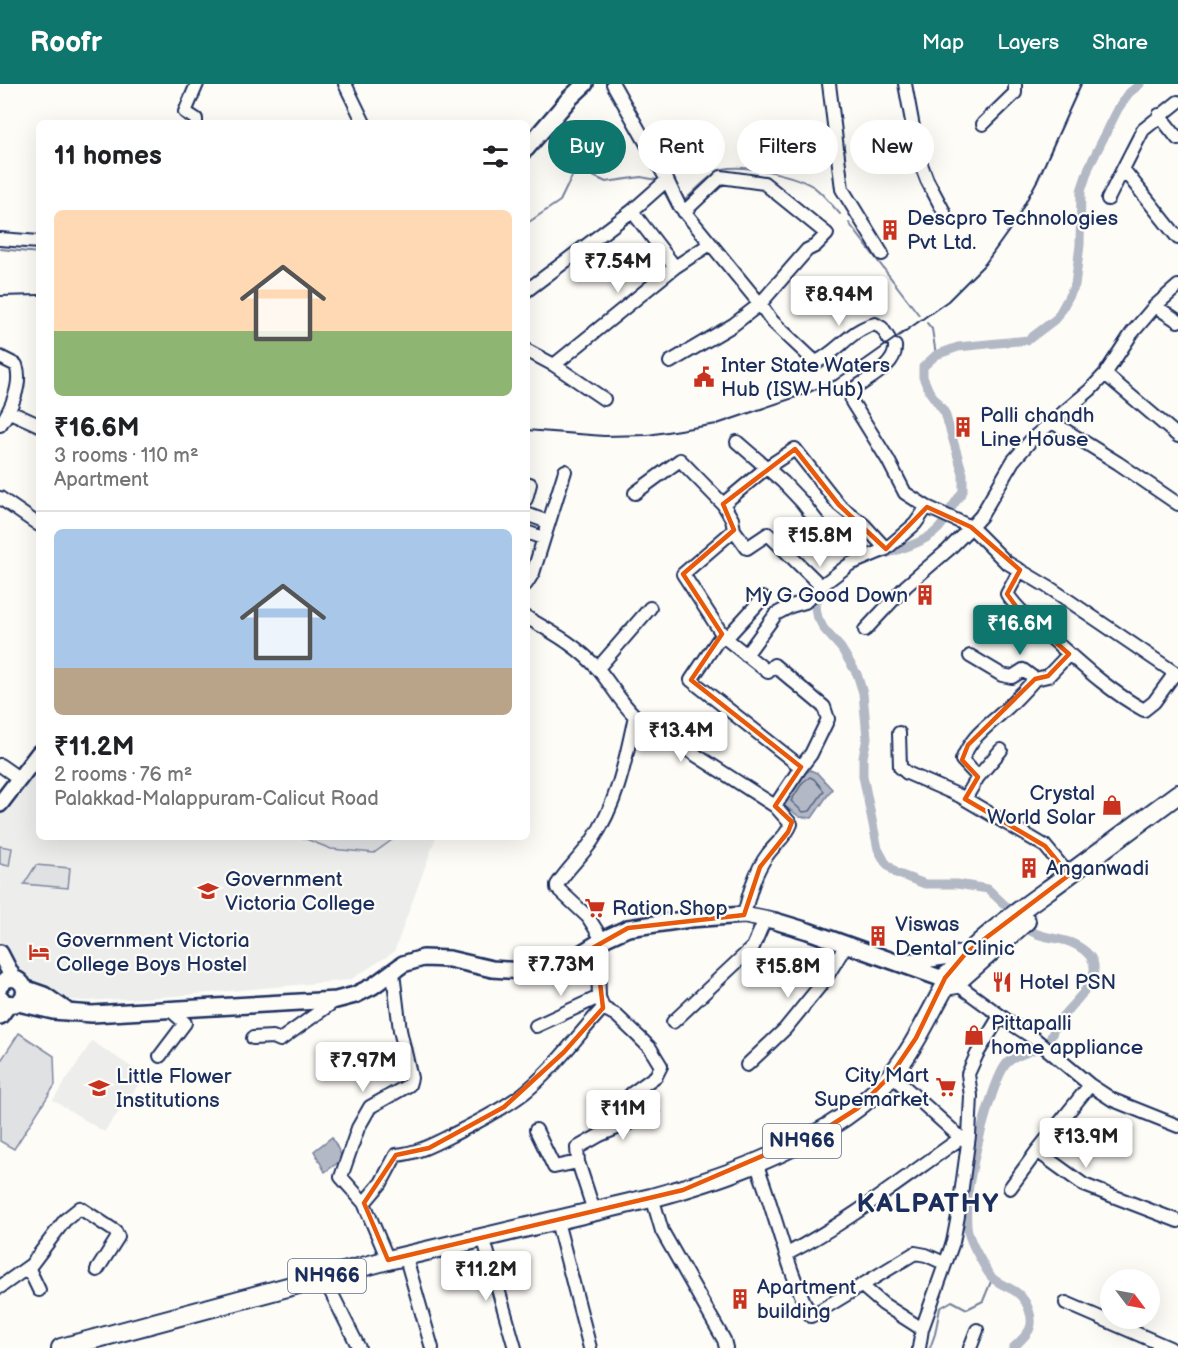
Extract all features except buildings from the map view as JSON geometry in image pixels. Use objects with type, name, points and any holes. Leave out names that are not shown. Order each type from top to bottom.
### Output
[{"type":"highway","name":"NH966","points":[[96,1348],[486,1246],[654,1207],[696,1195],[759,1171],[817,1143],[879,1103],[899,1082],[925,1045],[966,953],[1178,794]]},
{"type":"highway","name":"NH966","points":[[61,1348],[388,1260],[683,1190],[736,1171],[825,1129],[858,1108],[891,1076],[953,980],[1146,828],[1178,800]]},
{"type":"main road","points":[[531,143],[585,84]]},
{"type":"main road","points":[[1,802],[36,757]]},
{"type":"main road","points":[[0,953],[6,993],[44,995],[69,1012],[92,1014],[336,1000],[373,986],[403,964],[423,958],[449,959],[492,969],[537,972],[564,964],[628,928],[690,919],[744,915],[808,931],[887,960],[953,980]]},
{"type":"main road","points":[[887,960],[919,962],[966,953]]},
{"type":"street","points":[[195,120],[185,112],[197,84]]},
{"type":"street","points":[[345,84],[363,120]]},
{"type":"street","points":[[613,84],[668,180],[678,205],[760,304],[771,321],[816,362],[825,358],[862,327],[875,324],[882,328],[892,343],[895,355],[888,364],[851,392],[852,402],[906,493],[927,507],[971,528],[1006,562],[1020,570],[1053,590],[1176,674],[1154,702],[1144,710],[1120,697],[1018,609],[1007,594],[1020,570]]},
{"type":"street","points":[[829,84],[842,189],[882,254]]},
{"type":"street","points":[[905,84],[919,159],[944,212]]},
{"type":"street","points":[[983,124],[1015,93],[1015,84]]},
{"type":"street","points":[[1108,199],[1131,149],[1143,130],[1178,102]]},
{"type":"street","points":[[1159,115],[1178,140]]},
{"type":"street","points":[[1123,169],[1177,236]]},
{"type":"street","points":[[670,362],[733,325],[760,304],[807,250],[815,246],[827,234],[764,183],[721,177],[684,212]]},
{"type":"street","points":[[530,288],[632,211],[668,180]]},
{"type":"street","points":[[632,211],[675,267]]},
{"type":"street","points":[[0,240],[36,242]]},
{"type":"street","points":[[554,365],[675,267],[710,244]]},
{"type":"street","points":[[866,630],[906,586],[971,528],[981,516],[1013,461],[1033,438],[1090,390],[1105,374],[1132,333],[1155,306],[1178,286]]},
{"type":"street","points":[[1155,306],[1178,321]]},
{"type":"street","points":[[530,352],[554,365],[604,399]]},
{"type":"street","points":[[0,357],[16,365],[19,374],[9,412],[0,425]]},
{"type":"street","points":[[1105,374],[1178,436]]},
{"type":"street","points":[[9,412],[36,424]]},
{"type":"street","points":[[1052,422],[1178,504]]},
{"type":"street","points":[[737,442],[802,502],[833,542]]},
{"type":"street","points":[[723,504],[766,468],[795,449],[839,505],[864,525],[885,549]]},
{"type":"street","points":[[635,493],[680,460],[723,504],[732,519],[734,530],[747,548],[768,534],[821,586]]},
{"type":"street","points":[[530,578],[533,573],[532,555],[543,538],[565,471]]},
{"type":"street","points":[[0,498],[36,523]]},
{"type":"street","points":[[746,655],[776,614],[805,602],[821,586],[850,564],[885,549],[915,524],[927,507]]},
{"type":"street","points":[[530,515],[548,522]]},
{"type":"street","points":[[734,530],[683,574],[724,637],[768,672],[774,665],[824,708],[828,719],[801,767],[775,806]]},
{"type":"street","points":[[530,533],[543,538]]},
{"type":"street","points":[[763,598],[730,634],[718,640],[691,680],[801,767]]},
{"type":"street","points":[[597,668],[650,608]]},
{"type":"street","points":[[530,619],[564,639],[597,668],[635,716],[775,806],[791,824],[788,832],[760,867],[744,915]]},
{"type":"street","points":[[978,777],[962,760],[968,745],[1035,679],[1047,676],[1069,654]]},
{"type":"street","points":[[970,656],[1002,675],[1012,677],[1023,670],[1035,679]]},
{"type":"street","points":[[364,1203],[381,1183],[396,1155],[429,1148],[518,1097],[545,1074],[601,1002],[596,946],[588,917],[557,888],[557,885],[594,839],[615,800],[635,716]]},
{"type":"street","points":[[899,733],[900,767],[907,773],[965,799],[1045,846],[1069,875]]},
{"type":"street","points":[[965,799],[978,777],[1001,750]]},
{"type":"street","points":[[0,765],[20,779]]},
{"type":"street","points":[[673,1022],[753,947],[765,920]]},
{"type":"street","points":[[747,1065],[785,1029],[824,981],[846,945]]},
{"type":"street","points":[[388,1260],[364,1203],[341,1177],[358,1128],[370,1107],[410,1086],[411,1078],[400,1030],[393,973]]},
{"type":"street","points":[[953,980],[1035,1039],[1090,1085],[1113,1100],[1178,1126]]},
{"type":"street","points":[[253,1038],[273,1037],[280,1040],[336,1000]]},
{"type":"street","points":[[536,1026],[601,1002]]},
{"type":"street","points":[[601,1002],[650,1048],[660,1066],[656,1076],[631,1094]]},
{"type":"street","points":[[160,1056],[185,1023],[168,1008]]},
{"type":"street","points":[[919,1348],[922,1329],[953,1242],[958,1216],[971,1096],[968,1074],[1000,1016]]},
{"type":"street","points":[[899,1082],[965,1137]]},
{"type":"street","points":[[1010,1188],[1090,1085]]},
{"type":"street","points":[[594,1211],[578,1162],[577,1148],[600,1135],[653,1113]]},
{"type":"street","points":[[536,1130],[554,1167],[578,1162]]},
{"type":"street","points":[[787,1254],[858,1213],[965,1137]]},
{"type":"street","points":[[1037,1151],[1084,1185],[1178,1221]]},
{"type":"street","points":[[759,1171],[787,1254],[790,1270],[811,1316],[915,1253],[944,1263]]},
{"type":"street","points":[[654,1207],[662,1231],[724,1340],[726,1348]]},
{"type":"street","points":[[0,1287],[28,1267],[66,1220],[80,1208],[115,1231],[118,1237],[97,1270]]},
{"type":"street","points":[[559,1229],[590,1348]]},
{"type":"street","points":[[486,1246],[515,1348]]},
{"type":"street","points":[[408,1266],[432,1348]]},
{"type":"street","points":[[28,1267],[39,1290]]},
{"type":"street","points":[[328,1286],[359,1348]]},
{"type":"street","points":[[862,1286],[883,1304],[922,1329]]},
{"type":"street","points":[[1066,1303],[1170,1348]]},
{"type":"street","points":[[970,1348],[978,1330]]},
{"type":"highlighted area","points":[[795,449],[839,505],[886,549],[927,507],[971,527],[1020,570],[1007,594],[1018,609],[1069,654],[1048,676],[1035,679],[968,745],[962,760],[978,777],[965,799],[1045,846],[1069,875],[966,953],[945,978],[916,1038],[891,1075],[858,1108],[825,1129],[683,1190],[388,1260],[364,1203],[396,1155],[429,1148],[504,1107],[564,1052],[603,1008],[598,965],[589,950],[628,928],[744,915],[760,867],[788,832],[792,822],[775,806],[801,767],[691,680],[722,634],[683,574],[734,530],[723,504]]},
{"type":"shaded area","name":"Government Victoria College","points":[[36,764],[36,840],[435,840],[394,952],[350,980],[175,996],[86,1001],[52,999],[31,993],[0,946],[0,812]]},
{"type":"shaded area","points":[[308,840],[392,840],[374,853],[331,849]]},
{"type":"shaded area","points":[[0,846],[12,848],[9,866],[0,864]]},
{"type":"shaded area","points":[[36,865],[70,868],[68,888],[24,884]]},
{"type":"shaded area","points":[[19,1033],[54,1056],[55,1085],[14,1149],[0,1141],[0,1062]]},
{"type":"shaded area","name":"Little Flower Institutions","points":[[92,1041],[145,1076],[104,1132],[53,1100]]},
{"type":"water","points":[[810,770],[817,773],[832,789],[812,818],[800,817],[782,804],[799,777]]},
{"type":"water","points":[[332,1137],[343,1159],[325,1172],[314,1151]]},
{"type":"waterway","points":[[950,510],[963,491],[963,474],[945,413],[929,391],[923,377],[923,367],[936,355],[958,347],[1028,340],[1057,318],[1075,285],[1080,245],[1081,191],[1089,167],[1118,109],[1129,93],[1140,84]]},
{"type":"waterway","points":[[530,221],[560,201],[578,164],[588,159],[593,176],[606,182],[641,177],[657,180]]},
{"type":"waterway","points":[[684,201],[718,171],[744,168],[795,178],[806,183],[814,187],[840,214]]},
{"type":"waterway","points":[[664,192],[675,212]]},
{"type":"waterway","points":[[849,223],[919,315]]},
{"type":"waterway","points":[[0,249],[36,253]]},
{"type":"waterway","points":[[927,323],[932,329],[936,355]]},
{"type":"waterway","points":[[882,555],[907,547],[932,535],[943,523]]},
{"type":"waterway","points":[[829,585],[815,605],[816,614],[824,629],[841,648],[857,674],[863,693],[867,738],[863,757],[863,776],[878,849],[885,862],[896,873],[925,884],[957,884],[988,889],[1009,909]]},
{"type":"waterway","points":[[1029,930],[1074,944],[1087,953],[1093,962],[1094,971],[1091,981],[1059,1021],[1049,1043]]},
{"type":"waterway","points":[[1013,1348],[1026,1335],[1030,1327],[1029,1310],[1020,1295],[991,1277],[987,1271],[968,1231],[967,1200],[981,1133],[997,1082],[1008,1062],[1038,1048]]},
{"type":"waterway","points":[[930,1348],[940,1308],[952,1301],[967,1309],[983,1301],[992,1279]]},
{"type":"railway","points":[[530,430],[604,436],[648,435],[717,424],[805,394],[836,380],[948,301],[985,264],[1015,222],[1038,179],[1081,84]]},
{"type":"railway","points":[[0,296],[36,295]]},
{"type":"place","name":"Descpro Technologies Pvt Ltd.","points":[[890,230]]},
{"type":"place","name":"Inter State Waters Hub (ISW Hub)","points":[[704,377]]},
{"type":"place","name":"Palli chandh Line House","points":[[963,427]]},
{"type":"place","name":"My G Good Down","points":[[925,595]]},
{"type":"place","name":"Crystal World Solar","points":[[1112,805]]},
{"type":"place","name":"Anganwadi","points":[[1029,868]]},
{"type":"place","name":"Government Victoria College","points":[[208,891]]},
{"type":"place","name":"Ration Shop","points":[[595,908]]},
{"type":"place","name":"Viswas Dental Clinic","points":[[878,936]]},
{"type":"place","name":"Government Victoria College Boys Hostel","points":[[39,952]]},
{"type":"place","name":"Hotel PSN","points":[[1002,982]]},
{"type":"place","name":"Pittapalli home appliance","points":[[974,1035]]},
{"type":"place","name":"City Mart Supemarket","points":[[946,1087]]},
{"type":"place","name":"Little Flower Institutions","points":[[99,1088]]},
{"type":"place","name":"Apartment building","points":[[740,1299]]},
{"type":"district","name":"KALPATHY","points":[[928,1204]]}]
